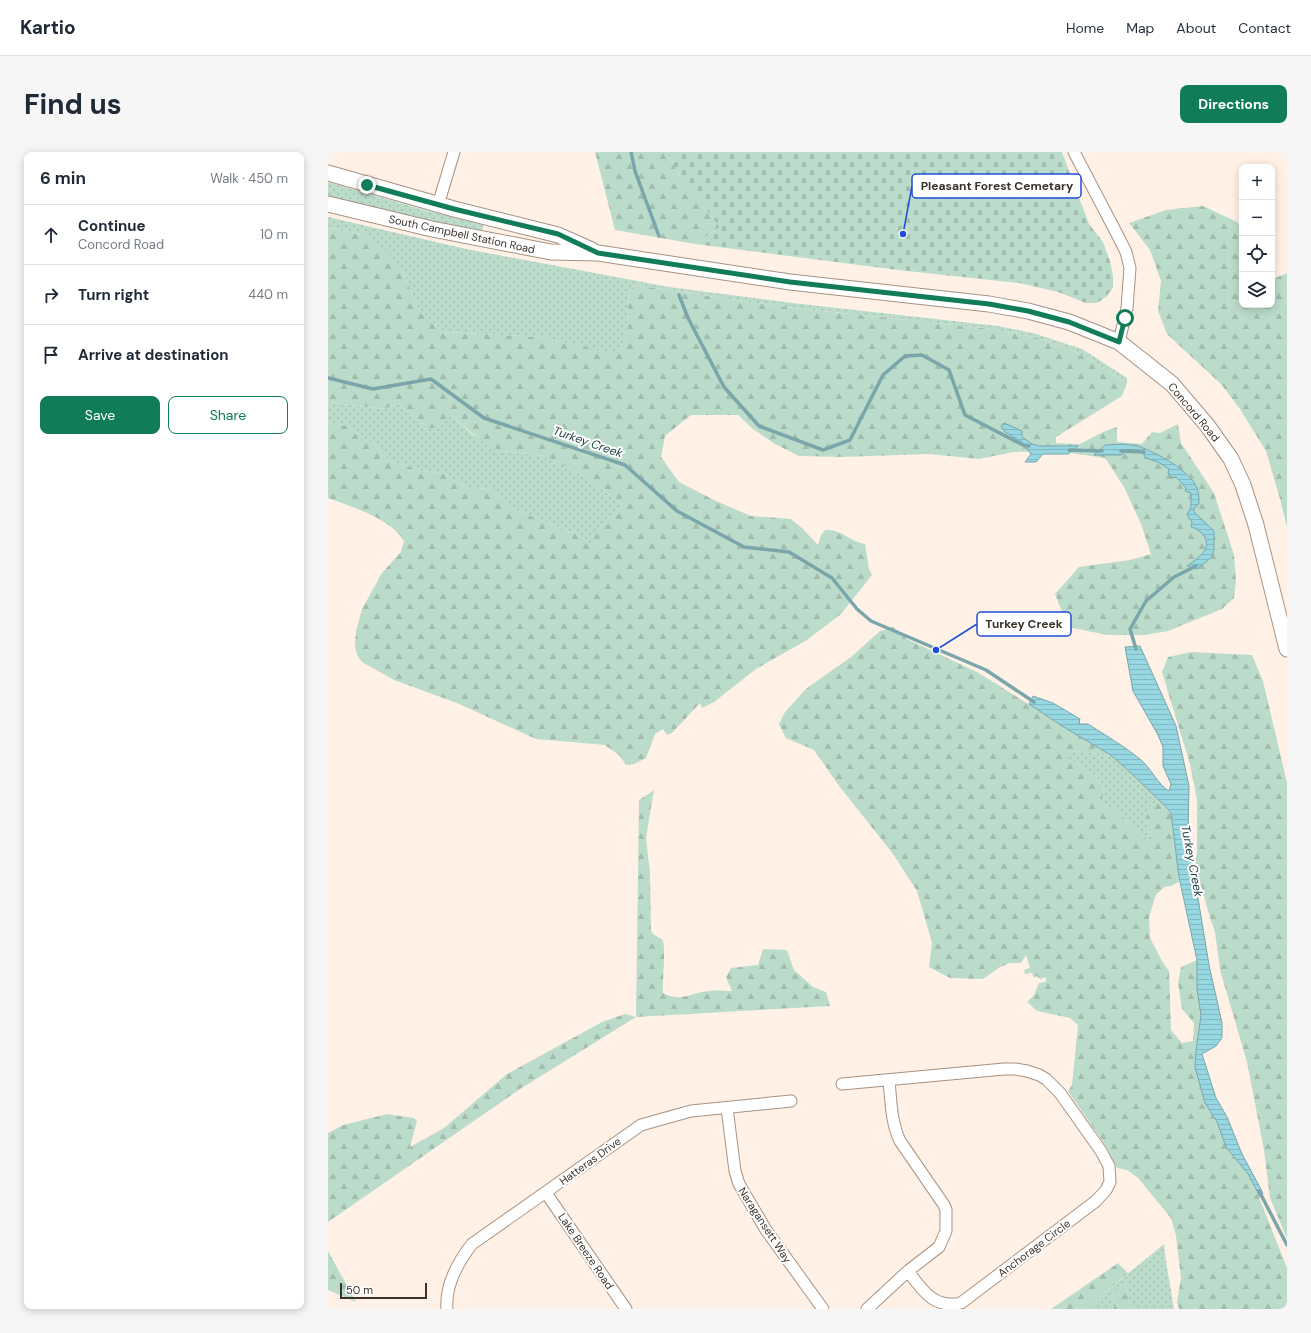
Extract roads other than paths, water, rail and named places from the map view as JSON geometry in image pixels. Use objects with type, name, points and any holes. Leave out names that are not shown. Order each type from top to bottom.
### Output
[{"type":"main road","name":"South Campbell Station Road","points":[[328,173],[438,205],[558,234],[598,253]]},
{"type":"main road","name":"South Campbell Station Road","points":[[328,204],[432,229],[551,252],[598,253],[790,282],[989,304],[1028,311],[1069,322],[1119,342]]},
{"type":"main road","name":"Concord Road","points":[[1119,342],[1172,384],[1207,425],[1231,459],[1243,485],[1256,525],[1287,650]]},
{"type":"street","points":[[438,205],[454,152]]},
{"type":"street","points":[[1074,152],[1126,252],[1130,268],[1127,308],[1119,342]]},
{"type":"street","name":"Anchorage Circle","points":[[842,1084],[1004,1069],[1016,1069],[1039,1075],[1056,1088],[1106,1160],[1110,1182],[1106,1190],[1096,1201],[955,1306],[942,1307],[934,1303],[908,1271]]},
{"type":"street","points":[[867,1309],[908,1271],[939,1247],[946,1231],[946,1210],[900,1141],[896,1132],[893,1123],[889,1080]]},
{"type":"street","name":"Hatteras Drive","points":[[447,1309],[446,1298],[453,1276],[461,1258],[472,1244],[641,1125],[691,1111],[791,1101]]},
{"type":"street","name":"Naragansett Way","points":[[727,1108],[735,1171],[739,1184],[766,1230],[823,1309]]},
{"type":"street","name":"Lake Breeze Road","points":[[546,1193],[626,1309]]},
{"type":"water","points":[[1004,423],[1022,431],[1022,437],[1032,444],[1039,446],[1078,446],[1068,454],[1043,454],[1036,462],[1025,462],[1031,454],[1022,442],[1005,432],[1001,426]]},
{"type":"water","points":[[1124,444],[1138,446],[1157,454],[1188,475],[1198,490],[1199,504],[1194,508],[1194,512],[1214,531],[1214,550],[1212,557],[1197,569],[1187,566],[1202,554],[1205,550],[1206,541],[1204,536],[1197,529],[1191,527],[1192,522],[1187,515],[1191,507],[1191,493],[1185,491],[1186,488],[1176,477],[1172,478],[1168,473],[1169,469],[1158,462],[1146,458],[1142,453],[1135,450],[1126,450],[1122,455],[1094,455],[1105,445]]},
{"type":"water","points":[[1140,646],[1176,726],[1189,786],[1188,837],[1209,965],[1222,1023],[1222,1038],[1216,1046],[1202,1054],[1216,1098],[1227,1117],[1242,1154],[1263,1193],[1260,1197],[1248,1174],[1226,1147],[1217,1122],[1205,1103],[1195,1067],[1201,1015],[1197,989],[1197,960],[1179,877],[1171,813],[1112,756],[1029,704],[1033,696],[1053,703],[1080,719],[1079,724],[1088,724],[1140,759],[1161,785],[1169,791],[1171,784],[1163,766],[1163,747],[1158,735],[1133,691],[1125,647]]},
{"type":"waterway","points":[[631,152],[635,171],[659,236]]},
{"type":"waterway","points":[[679,295],[688,318],[724,387],[759,426],[823,450],[850,440],[883,375],[905,356],[922,355],[949,370],[965,415],[1023,445],[1029,446]]},
{"type":"waterway","name":"Turkey Creek","points":[[328,378],[373,389],[431,379],[484,418],[625,465],[677,511],[744,547],[789,552],[832,578],[857,609],[871,621],[986,670],[1034,702]]},
{"type":"waterway","points":[[1069,450],[1102,451]]},
{"type":"waterway","points":[[1121,451],[1144,452]]},
{"type":"waterway","points":[[1136,649],[1130,629],[1146,601],[1174,577],[1196,566]]},
{"type":"waterway","name":"Turkey Creek","points":[[1259,1191],[1287,1245]]},
{"type":"place","name":"Pleasant Forest Cemetary","points":[[903,234]]},
{"type":"place","name":"Turkey Creek","points":[[936,650]]}]
